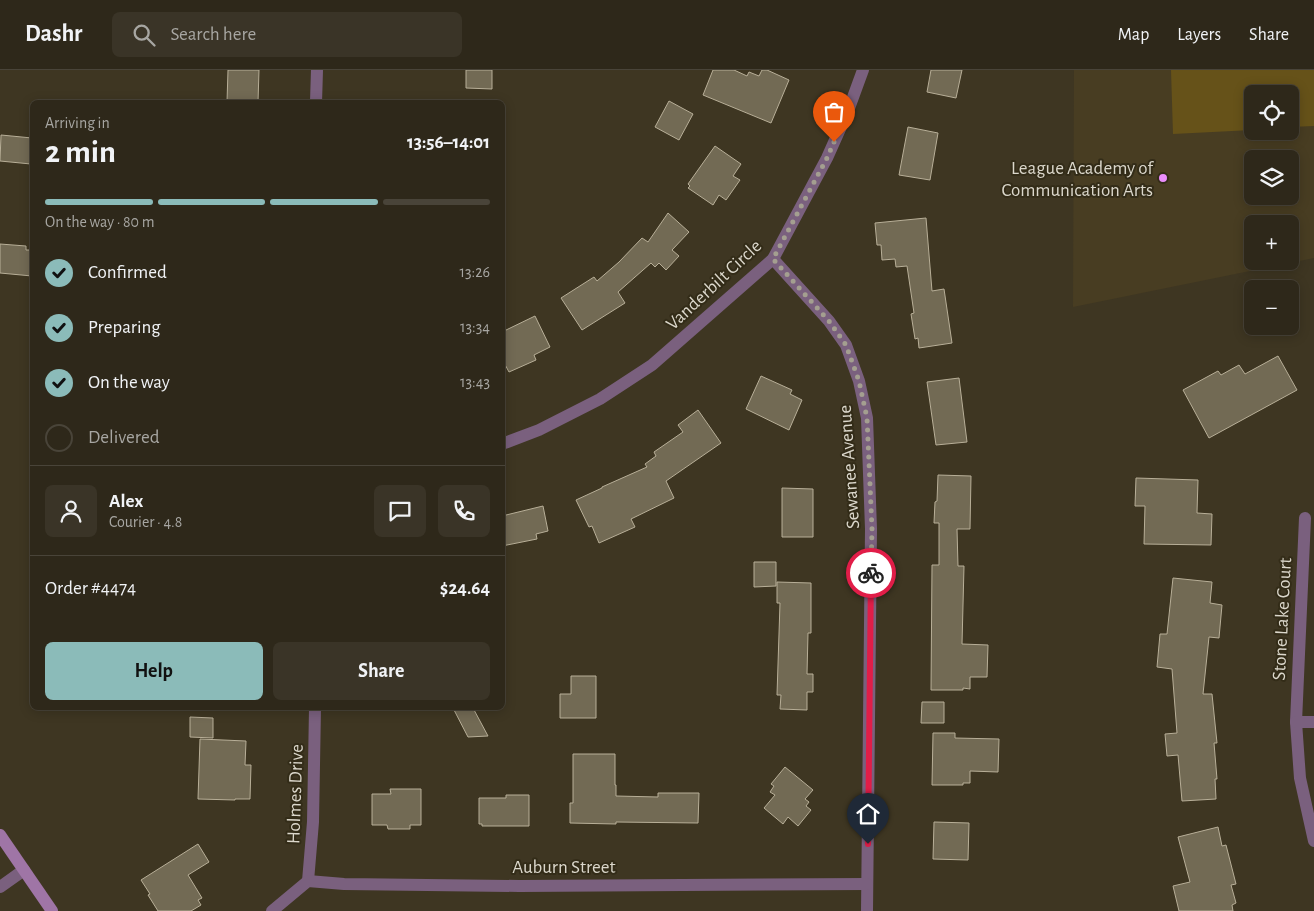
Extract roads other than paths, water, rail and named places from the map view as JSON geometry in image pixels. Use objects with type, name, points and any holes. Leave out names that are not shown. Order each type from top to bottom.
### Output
[{"type":"main road","points":[[0,835],[52,911]]},
{"type":"street","points":[[316,100],[317,70]]},
{"type":"street","name":"Vanderbilt Circle","points":[[505,443],[539,430],[600,399],[652,365],[773,259],[827,158],[864,70]]},
{"type":"street","name":"Sewanee Avenue","points":[[773,259],[829,321],[846,345],[859,381],[867,418],[872,529],[867,911]]},
{"type":"street","name":"Stone Lake Court","points":[[1305,518],[1296,722],[1300,778],[1314,841]]},
{"type":"street","name":"Holmes Drive","points":[[308,881],[313,822],[315,710]]},
{"type":"street","points":[[1296,722],[1314,722]]},
{"type":"street","points":[[0,887],[24,870]]},
{"type":"street","points":[[272,911],[308,881]]},
{"type":"street","name":"Auburn Street","points":[[308,881],[344,884],[519,886],[867,884]]},
{"type":"place","name":"League Academy of Communication Arts","points":[[1163,178]]}]
